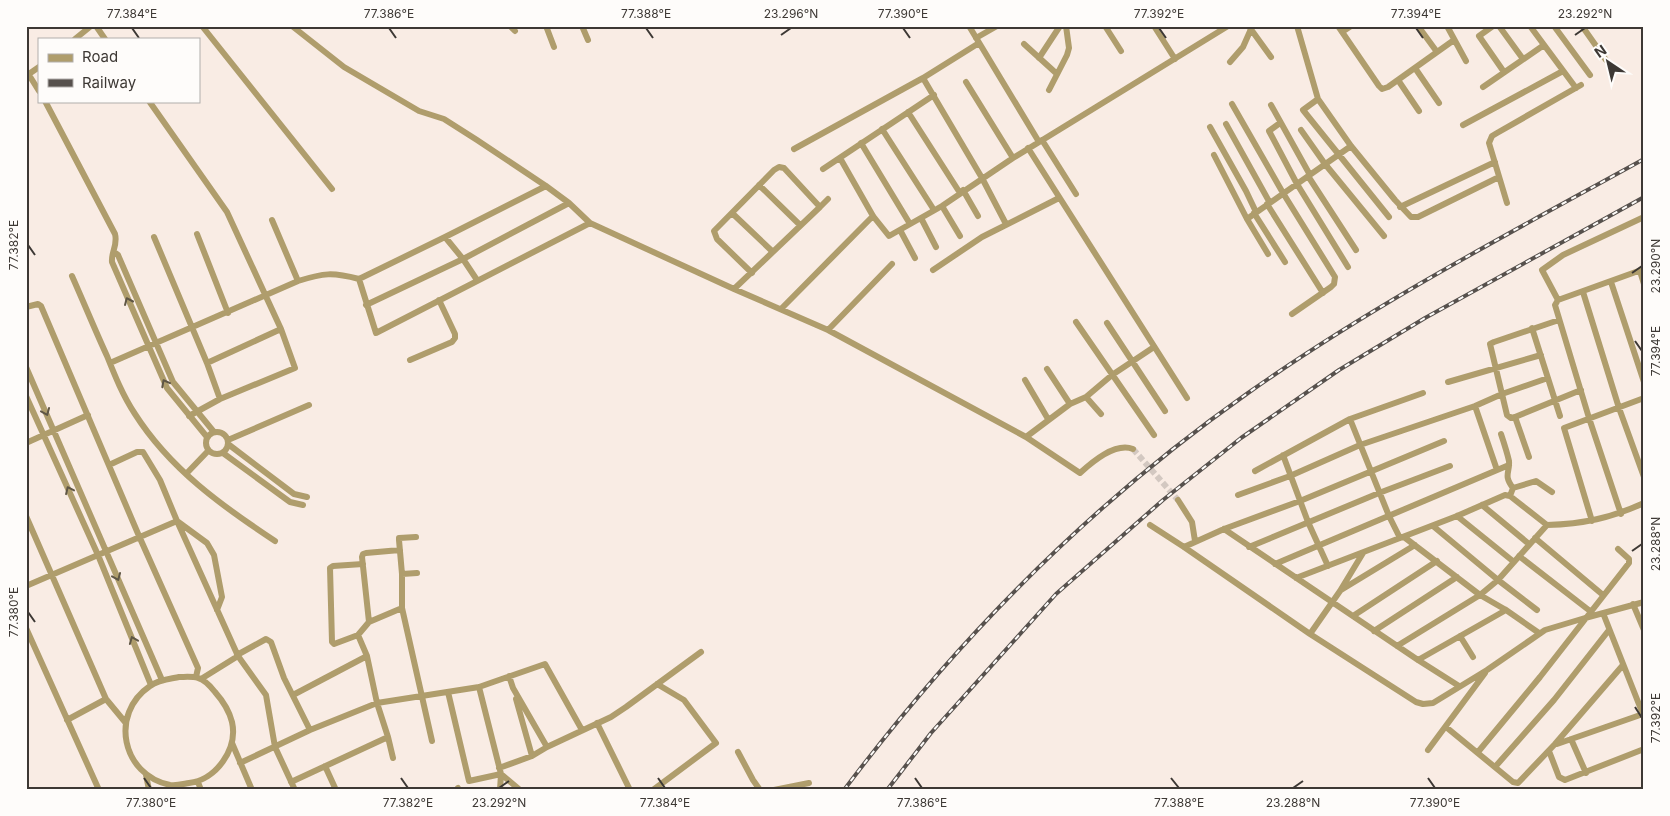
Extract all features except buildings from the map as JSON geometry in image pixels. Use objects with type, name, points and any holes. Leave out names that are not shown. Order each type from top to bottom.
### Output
[{"type":"street","points":[[76,38],[91,26]]},
{"type":"street","points":[[96,26],[104,38]]},
{"type":"street","points":[[202,26],[332,189]]},
{"type":"street","points":[[292,26],[344,67],[418,111],[444,120],[546,186],[569,203],[590,223],[828,330],[1026,437],[1080,473],[1094,459],[1100,456],[1118,449],[1133,449]]},
{"type":"street","points":[[546,26],[554,48]]},
{"type":"street","points":[[582,26],[588,40]]},
{"type":"street","points":[[969,26],[1040,141],[1076,194]]},
{"type":"street","points":[[794,149],[923,78],[997,26]]},
{"type":"street","points":[[1039,58],[1060,26]]},
{"type":"street","points":[[1049,90],[1068,48],[1066,26]]},
{"type":"street","points":[[1105,26],[1121,51]]},
{"type":"street","points":[[1154,26],[1175,59]]},
{"type":"street","points":[[1211,26],[1216,34]]},
{"type":"street","points":[[840,158],[873,216],[889,236],[942,206],[1012,158],[1228,26]]},
{"type":"street","points":[[1297,26],[1318,100],[1351,146],[1400,207],[1411,217],[1418,217],[1499,177]]},
{"type":"street","points":[[1351,26],[1340,29],[1380,88],[1385,89],[1454,40]]},
{"type":"street","points":[[1418,26],[1437,52]]},
{"type":"street","points":[[1447,26],[1466,60]]},
{"type":"street","points":[[1499,26],[1523,59]]},
{"type":"street","points":[[1507,203],[1489,143],[1492,136],[1579,87],[1563,71],[1530,26]]},
{"type":"street","points":[[1554,26],[1590,75]]},
{"type":"street","points":[[1582,26],[1606,60]]},
{"type":"street","points":[[1250,27],[1271,57]]},
{"type":"street","points":[[1230,62],[1243,47],[1250,27]]},
{"type":"street","points":[[1491,27],[1479,36],[1504,72]]},
{"type":"street","points":[[1024,44],[1057,74]]},
{"type":"street","points":[[1483,87],[1544,45]]},
{"type":"street","points":[[1415,68],[1440,103]]},
{"type":"street","points":[[1463,125],[1563,71]]},
{"type":"street","points":[[28,75],[38,90]]},
{"type":"street","points":[[923,78],[982,178],[1006,224]]},
{"type":"street","points":[[1398,80],[1419,111]]},
{"type":"street","points":[[966,82],[1012,158]]},
{"type":"street","points":[[823,168],[934,96]]},
{"type":"street","points":[[1318,100],[1303,110],[1389,217]]},
{"type":"street","points":[[46,102],[115,234],[117,240],[111,257],[114,269],[167,388],[207,438]]},
{"type":"street","points":[[150,102],[227,212],[281,329],[295,368],[220,399],[189,416]]},
{"type":"street","points":[[1232,104],[1335,278],[1334,284],[1292,314]]},
{"type":"street","points":[[1272,105],[1309,175],[1356,250]]},
{"type":"street","points":[[908,112],[978,216]]},
{"type":"street","points":[[1280,123],[1269,131],[1297,184],[1348,267]]},
{"type":"street","points":[[1226,124],[1268,204],[1323,293]]},
{"type":"street","points":[[1210,127],[1246,191],[1255,213],[1285,262]]},
{"type":"street","points":[[882,130],[934,210]]},
{"type":"street","points":[[1301,130],[1325,164],[1384,236]]},
{"type":"street","points":[[861,143],[910,224]]},
{"type":"street","points":[[1247,219],[1351,146]]},
{"type":"street","points":[[1028,148],[1187,398]]},
{"type":"street","points":[[1214,155],[1247,219],[1268,254]]},
{"type":"street","points":[[1400,207],[1495,162]]},
{"type":"street","points":[[752,273],[716,239],[714,231],[774,170],[779,167],[784,168],[820,207]]},
{"type":"street","points":[[759,185],[800,226]]},
{"type":"street","points":[[110,363],[298,282],[328,273],[359,279],[546,186]]},
{"type":"street","points":[[933,270],[982,237],[1059,198]]},
{"type":"street","points":[[734,289],[828,199]]},
{"type":"street","points":[[366,305],[463,259],[569,203]]},
{"type":"street","points":[[942,206],[960,236]]},
{"type":"street","points":[[732,213],[773,252]]},
{"type":"street","points":[[781,309],[873,216]]},
{"type":"street","points":[[1558,300],[1542,270],[1563,255],[1644,217]]},
{"type":"street","points":[[921,218],[936,247]]},
{"type":"street","points":[[272,220],[298,282]]},
{"type":"street","points":[[359,279],[376,333],[590,223]]},
{"type":"street","points":[[900,230],[914,258]]},
{"type":"street","points":[[197,234],[228,313]]},
{"type":"street","points":[[445,237],[477,280]]},
{"type":"street","points":[[154,238],[207,363],[220,399]]},
{"type":"street","points":[[114,252],[118,255],[173,382],[214,432],[222,433],[228,442],[294,494],[308,497]]},
{"type":"street","points":[[828,330],[892,264]]},
{"type":"street","points":[[1621,514],[1589,418],[1555,305],[1558,300],[1642,270],[1644,284]]},
{"type":"street","points":[[72,276],[125,398],[161,448],[206,492],[275,540]]},
{"type":"street","points":[[1611,282],[1644,382]]},
{"type":"street","points":[[1583,292],[1619,408],[1644,477]]},
{"type":"street","points":[[410,360],[452,342],[455,338],[455,334],[439,300]]},
{"type":"street","points":[[26,307],[38,304],[41,306],[139,536],[198,668],[198,678]]},
{"type":"street","points":[[1559,320],[1490,344],[1508,417],[1515,417],[1581,390]]},
{"type":"street","points":[[1076,322],[1154,435]]},
{"type":"street","points":[[1107,323],[1165,411]]},
{"type":"street","points":[[1532,328],[1560,416]]},
{"type":"street","points":[[207,363],[281,329]]},
{"type":"street","points":[[1026,437],[1048,419],[1070,404],[1086,397],[1112,375],[1154,347]]},
{"type":"street","points":[[1448,382],[1541,355]]},
{"type":"street","points":[[26,367],[162,680]]},
{"type":"street","points":[[1047,369],[1070,404]]},
{"type":"street","points":[[1238,495],[1290,476],[1360,446],[1475,406],[1502,394],[1548,378]]},
{"type":"street","points":[[1024,380],[1048,419]]},
{"type":"street","points":[[1255,471],[1350,419],[1423,393]]},
{"type":"street","points":[[26,396],[98,555],[151,685]]},
{"type":"street","points":[[1086,397],[1101,414]]},
{"type":"street","points":[[1592,521],[1564,428],[1644,398]]},
{"type":"street","points":[[214,432],[207,438],[205,444],[208,451],[218,455],[223,453],[228,442],[308,406]]},
{"type":"street","points":[[1475,406],[1497,470]]},
{"type":"street","points":[[26,443],[88,415]]},
{"type":"street","points":[[1515,417],[1528,457]]},
{"type":"street","points":[[1350,419],[1389,516],[1402,537],[1437,561],[1480,595],[1539,633]]},
{"type":"street","points":[[1501,434],[1509,465],[1507,470],[1508,478],[1513,488],[1510,496]]},
{"type":"street","points":[[1184,546],[1444,441]]},
{"type":"street","points":[[186,474],[208,451]]},
{"type":"street","points":[[109,465],[137,452],[143,452],[160,480],[237,655],[266,694],[274,748],[294,790]]},
{"type":"street","points":[[223,453],[290,502],[302,505]]},
{"type":"street","points":[[1283,455],[1308,522],[1328,566]]},
{"type":"street","points":[[1276,564],[1509,465]]},
{"type":"street","points":[[1249,547],[1450,466]]},
{"type":"street","points":[[1513,488],[1536,481],[1552,492]]},
{"type":"street","points":[[1296,578],[1433,526],[1505,495],[1510,496],[1547,525],[1592,521],[1621,514],[1644,503]]},
{"type":"street","points":[[1178,500],[1192,522],[1195,541]]},
{"type":"street","points":[[1482,505],[1529,544]]},
{"type":"street","points":[[26,516],[106,699],[125,722]]},
{"type":"street","points":[[1456,516],[1590,612]]},
{"type":"street","points":[[26,586],[177,521]]},
{"type":"street","points":[[177,521],[207,543],[214,555],[222,597],[217,610]]},
{"type":"street","points":[[1150,525],[1184,546],[1310,634],[1416,702],[1423,704],[1432,703],[1487,670],[1539,633],[1603,612],[1644,602]]},
{"type":"street","points":[[1397,646],[1480,595],[1498,580],[1547,525]]},
{"type":"street","points":[[1433,526],[1537,610]]},
{"type":"street","points":[[1224,529],[1418,660],[1460,686]]},
{"type":"street","points":[[416,537],[399,538],[402,608],[432,740]]},
{"type":"street","points":[[1535,538],[1603,595]]},
{"type":"street","points":[[1340,591],[1415,545]]},
{"type":"street","points":[[1478,752],[1540,677],[1630,562],[1618,549]]},
{"type":"street","points":[[368,622],[363,554],[400,550]]},
{"type":"street","points":[[1310,634],[1340,591],[1363,552]]},
{"type":"street","points":[[1353,616],[1437,561]]},
{"type":"street","points":[[363,564],[333,566],[330,568],[332,642],[337,644],[358,635],[368,622],[402,608]]},
{"type":"street","points":[[402,574],[417,573]]},
{"type":"street","points":[[1374,630],[1457,577]]},
{"type":"street","points":[[1634,604],[1644,630]]},
{"type":"street","points":[[1418,660],[1506,610]]},
{"type":"street","points":[[1555,744],[1643,716],[1603,612]]},
{"type":"street","points":[[26,628],[99,790]]},
{"type":"street","points":[[1495,767],[1554,700],[1609,630]]},
{"type":"street","points":[[358,635],[367,656],[377,702],[393,758]]},
{"type":"street","points":[[1460,636],[1473,657]]},
{"type":"street","points":[[149,790],[146,775],[130,752],[126,740],[125,722],[130,707],[139,695],[151,685],[162,680],[179,677],[198,678],[266,639],[270,642],[284,678],[310,730]]},
{"type":"street","points":[[448,692],[469,781],[500,771],[532,756],[626,707],[701,652]]},
{"type":"street","points":[[293,696],[367,656]]},
{"type":"street","points":[[240,763],[310,730],[377,702],[479,687],[545,664],[582,730]]},
{"type":"street","points":[[1446,726],[1513,782],[1518,783],[1550,751],[1623,665]]},
{"type":"street","points":[[1428,750],[1487,670]]},
{"type":"street","points":[[510,676],[532,756]]},
{"type":"street","points":[[198,678],[214,690],[226,705],[232,723],[232,743],[252,790]]},
{"type":"street","points":[[653,790],[716,743],[684,700],[657,684]]},
{"type":"street","points":[[479,687],[500,771],[500,790]]},
{"type":"street","points":[[513,688],[547,747]]},
{"type":"street","points":[[67,720],[106,699]]},
{"type":"street","points":[[597,723],[630,790]]},
{"type":"street","points":[[291,782],[388,737]]},
{"type":"street","points":[[1571,739],[1586,772]]},
{"type":"street","points":[[146,775],[171,785],[198,782],[214,773],[225,759],[232,743]]},
{"type":"street","points":[[1550,751],[1559,777],[1565,780],[1644,749]]},
{"type":"street","points":[[738,752],[760,790]]},
{"type":"street","points":[[325,766],[336,790]]},
{"type":"street","points":[[500,771],[520,790]]},
{"type":"street","points":[[198,782],[202,790]]},
{"type":"street","points":[[774,790],[809,783],[804,790]]},
{"type":"tunnel","points":[[1133,449],[1178,500]]},
{"type":"railway","points":[[844,790],[933,679],[981,626],[1082,526],[1191,435],[1296,360],[1393,299],[1644,159]]},
{"type":"railway","points":[[887,790],[931,733],[1056,594],[1163,500],[1241,438],[1339,370],[1425,318],[1644,197]]}]
